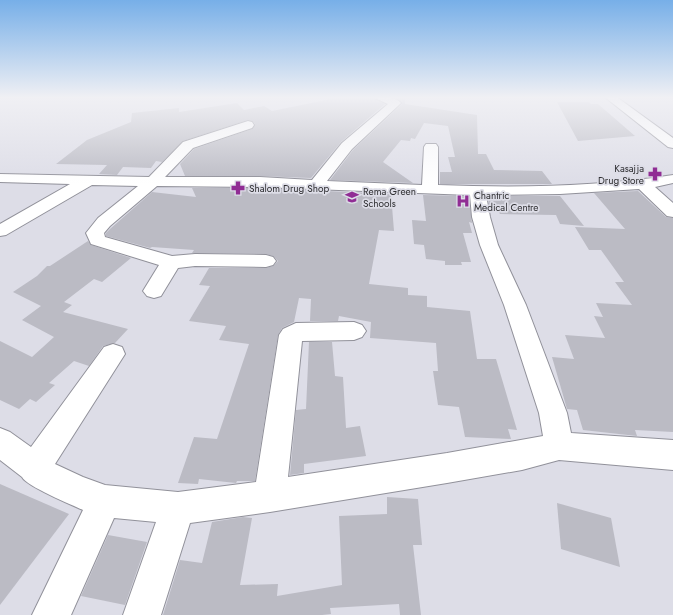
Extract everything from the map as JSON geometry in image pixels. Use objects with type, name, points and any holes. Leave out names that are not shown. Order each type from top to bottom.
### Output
[{"type":"street","points":[[243,127],[188,145],[153,181],[104,222],[94,233],[97,240],[171,262],[195,260],[266,261]]},
{"type":"street","points":[[317,184],[346,146],[368,127]]},
{"type":"street","points":[[650,127],[673,144]]},
{"type":"street","points":[[430,190],[431,147]]},
{"type":"street","points":[[0,178],[260,182],[477,191],[560,189],[642,184],[673,180]]},
{"type":"street","points":[[0,189],[18,178]]},
{"type":"street","points":[[0,231],[89,180]]},
{"type":"street","points":[[642,184],[673,212]]},
{"type":"street","points":[[477,191],[481,217],[489,245],[515,305],[553,412],[559,446]]},
{"type":"street","points":[[154,291],[171,262]]},
{"type":"street","points":[[270,496],[291,335],[296,332],[354,331]]},
{"type":"street","points":[[34,469],[113,354]]},
{"type":"street","points":[[0,442],[34,469],[50,479],[105,501],[178,508],[270,496],[454,467],[522,455],[559,446],[673,455]]},
{"type":"street","points":[[51,615],[105,501]]},
{"type":"street","points":[[142,615],[178,508]]},
{"type":"building","points":[[120,127],[227,127],[183,141],[162,162],[156,161],[151,168],[123,167],[117,175],[99,174],[107,165],[56,164],[87,140]]},
{"type":"building","points":[[253,127],[359,127],[341,142],[311,178],[185,176],[180,164],[194,149],[252,129]]},
{"type":"building","points":[[378,127],[422,127],[415,139],[411,138],[410,141],[401,140],[383,162],[413,183],[330,180],[353,150]]},
{"type":"building","points":[[448,127],[477,127],[478,154],[486,154],[494,170],[542,171],[552,184],[440,184],[440,172],[452,172],[448,157],[455,157]]},
{"type":"building","points":[[570,127],[624,127],[635,136],[578,141]]},
{"type":"building","points":[[192,188],[260,188],[391,194],[394,231],[379,230],[369,284],[408,288],[408,295],[427,296],[427,307],[470,311],[477,359],[496,359],[517,430],[508,429],[511,439],[465,437],[459,407],[438,405],[433,371],[438,371],[436,343],[370,338],[371,322],[339,316],[338,321],[310,321],[311,299],[299,298],[294,322],[282,328],[278,335],[255,481],[237,481],[236,483],[199,479],[198,484],[178,483],[194,437],[217,439],[249,344],[219,340],[226,326],[189,321],[210,286],[199,285],[209,268],[266,268],[273,266],[278,261],[273,256],[266,254],[192,253],[194,250],[150,248],[106,236],[106,233],[110,229],[152,192],[196,197]]},
{"type":"building","points":[[638,191],[666,217],[673,218],[673,432],[635,430],[637,436],[583,430],[577,410],[567,409],[552,357],[574,359],[565,335],[605,338],[594,316],[603,317],[596,303],[632,305],[615,282],[624,282],[601,250],[589,250],[575,227],[625,229],[594,193]]},
{"type":"building","points":[[423,195],[469,196],[472,223],[469,222],[472,233],[463,233],[471,262],[461,262],[462,265],[445,265],[445,261],[426,259],[424,245],[414,244],[412,220],[426,221]]},
{"type":"building","points":[[488,196],[560,196],[584,226],[560,224],[556,215],[500,214],[498,211],[490,210]]},
{"type":"building","points":[[88,241],[91,245],[131,258],[102,282],[94,279],[64,302],[72,305],[63,312],[128,329],[115,343],[103,346],[89,366],[74,361],[49,383],[55,385],[36,402],[30,399],[19,409],[0,400],[0,341],[32,357],[54,337],[22,320],[41,306],[13,292],[37,276],[47,266],[50,266]]},
{"type":"building","points":[[309,342],[332,342],[335,376],[343,377],[346,428],[360,426],[366,456],[304,464],[304,473],[290,475],[296,410],[306,409]]},
{"type":"building","points":[[0,484],[69,514],[0,605]]},
{"type":"building","points":[[387,497],[418,499],[422,545],[413,545],[421,615],[400,615],[399,604],[330,608],[331,614],[322,615],[163,615],[180,560],[202,563],[212,522],[243,517],[252,518],[240,585],[278,584],[277,596],[342,585],[339,516],[387,514]]},
{"type":"building","points":[[557,503],[611,518],[620,567],[561,549]]},
{"type":"building","points":[[108,535],[147,542],[125,605],[81,596]]},
{"type":"place","name":"Kasajja Drug Store","points":[[655,174]]},
{"type":"place","name":"Shalom Drug Shop","points":[[238,188]]},
{"type":"place","name":"Rema Green Schools","points":[[352,197]]},
{"type":"place","name":"Chantric Medical Centre","points":[[463,201]]}]
